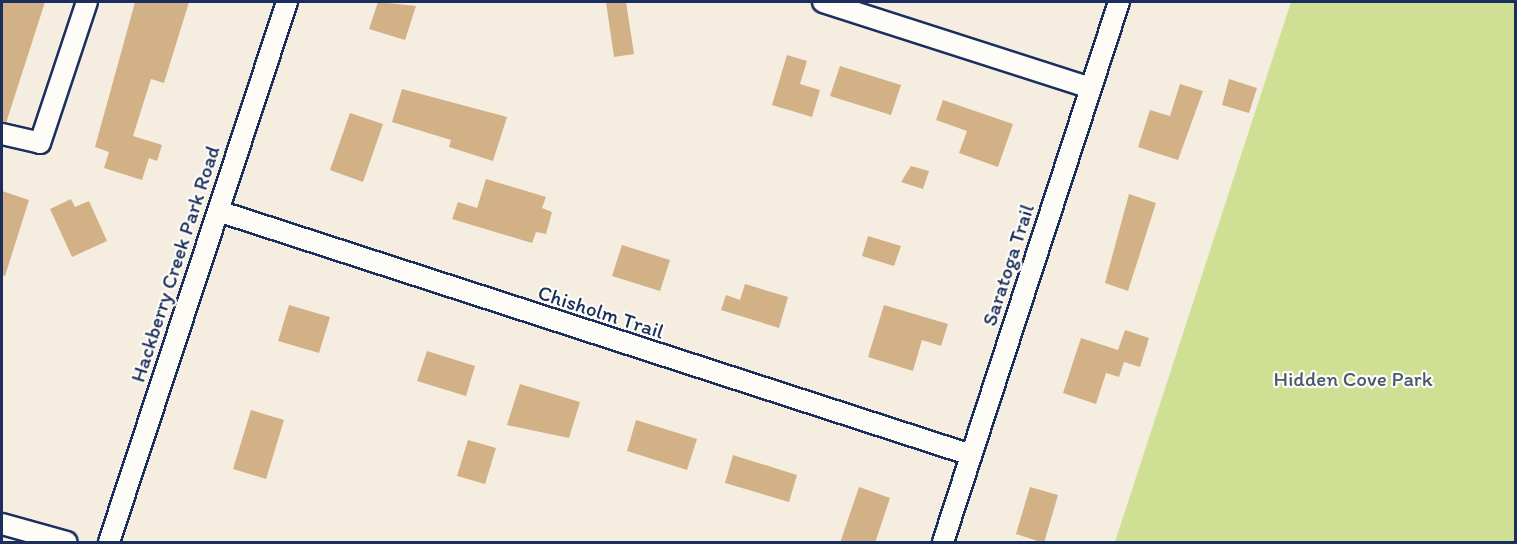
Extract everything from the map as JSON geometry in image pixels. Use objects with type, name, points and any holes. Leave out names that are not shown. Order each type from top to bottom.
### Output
[{"type":"street","points":[[2,134],[40,143],[87,2]]},
{"type":"street","name":"Hackberry Creek Park Road","points":[[109,543],[287,2]]},
{"type":"street","points":[[823,2],[1091,88]]},
{"type":"street","name":"Saratoga Trail","points":[[943,543],[1119,2]]},
{"type":"street","name":"Chisholm Trail","points":[[218,211],[971,454]]},
{"type":"street","points":[[2,524],[67,543]]},
{"type":"green space","name":"Hidden Cove Park","points":[[1291,2],[1515,2],[1515,542],[1115,542]]},
{"type":"building","points":[[2,2],[45,2],[6,123],[2,122]]},
{"type":"building","points":[[135,2],[189,2],[164,83],[151,79],[133,136],[162,145],[157,161],[149,158],[142,180],[104,168],[109,152],[95,147]]},
{"type":"building","points":[[378,2],[416,6],[405,40],[369,29]]},
{"type":"building","points":[[606,2],[626,2],[634,54],[614,57]]},
{"type":"building","points":[[787,55],[807,61],[800,84],[820,90],[812,117],[772,105]]},
{"type":"building","points":[[840,66],[901,85],[891,115],[830,96]]},
{"type":"building","points":[[1229,79],[1257,88],[1249,113],[1222,105]]},
{"type":"building","points":[[1180,84],[1203,91],[1178,160],[1138,147],[1150,110],[1170,116]]},
{"type":"building","points":[[402,89],[507,117],[493,161],[449,147],[451,140],[392,122]]},
{"type":"building","points":[[943,100],[1013,124],[998,167],[959,153],[967,131],[936,120]]},
{"type":"building","points":[[350,113],[383,124],[363,182],[330,170]]},
{"type":"building","points":[[911,166],[929,171],[923,189],[901,182]]},
{"type":"building","points":[[486,179],[546,197],[542,208],[552,212],[546,234],[536,232],[532,243],[452,219],[458,202],[477,208]]},
{"type":"building","points":[[2,191],[29,200],[5,276],[2,275]]},
{"type":"building","points":[[1129,194],[1156,203],[1128,291],[1105,283]]},
{"type":"building","points":[[71,199],[75,207],[89,201],[107,241],[72,257],[50,209]]},
{"type":"building","points":[[868,236],[901,246],[894,266],[862,256]]},
{"type":"building","points":[[622,245],[670,260],[660,291],[612,276]]},
{"type":"building","points":[[745,284],[788,297],[779,328],[721,310],[726,295],[740,300]]},
{"type":"building","points":[[289,305],[330,317],[319,353],[278,341]]},
{"type":"building","points":[[884,305],[948,324],[941,346],[922,340],[913,371],[868,357]]},
{"type":"building","points":[[1125,330],[1149,338],[1140,367],[1124,362],[1119,377],[1106,373],[1096,404],[1063,393],[1081,338],[1118,350]]},
{"type":"building","points":[[427,351],[475,366],[466,396],[417,381]]},
{"type":"building","points":[[520,384],[580,402],[569,438],[507,425]]},
{"type":"building","points":[[251,410],[284,420],[266,479],[233,469]]},
{"type":"building","points":[[636,420],[697,439],[687,470],[627,451]]},
{"type":"building","points":[[468,440],[496,448],[485,484],[457,476]]},
{"type":"building","points":[[733,455],[797,475],[789,502],[725,483]]},
{"type":"building","points":[[859,487],[890,498],[875,543],[840,543]]},
{"type":"building","points":[[1030,487],[1058,495],[1044,543],[1016,534]]}]
